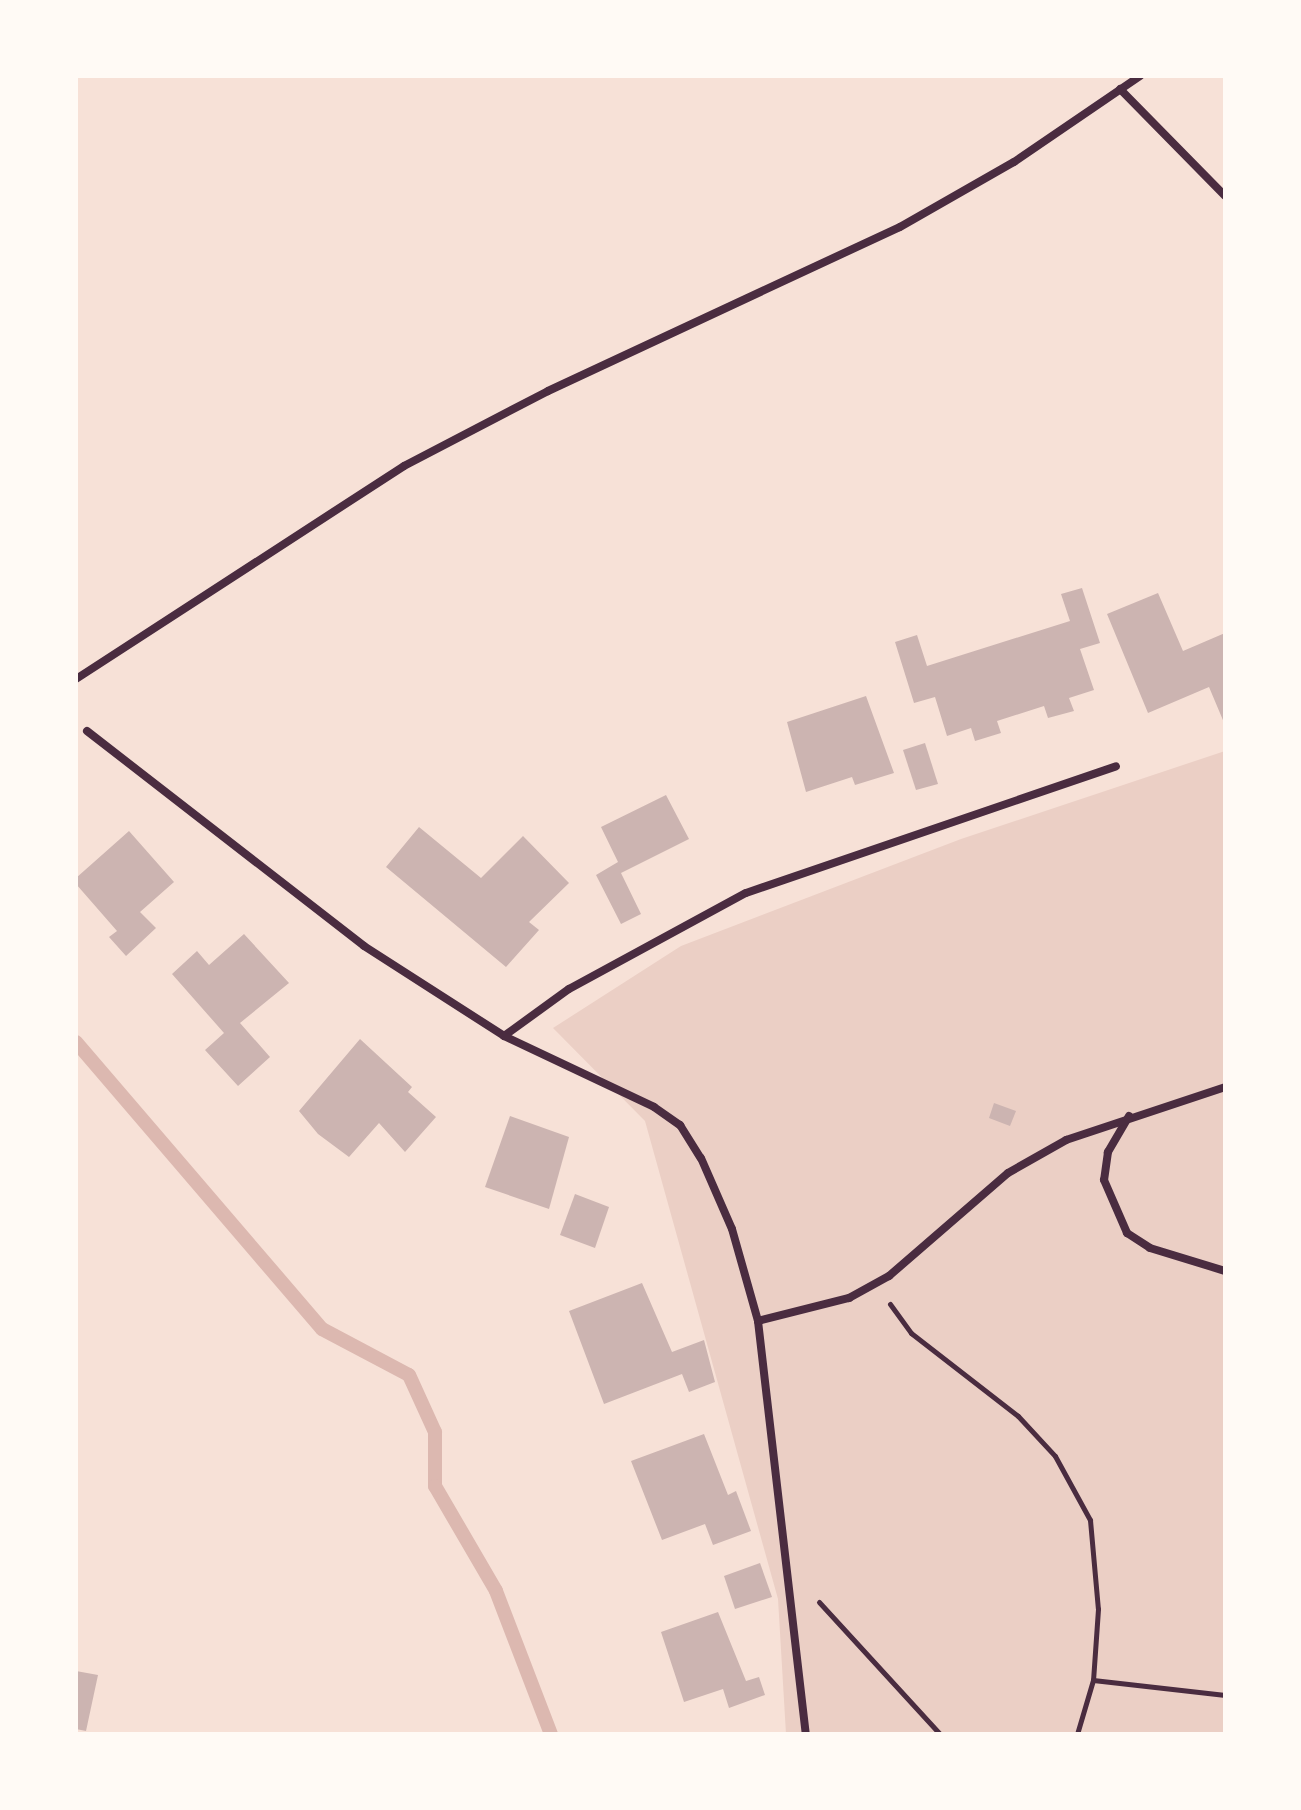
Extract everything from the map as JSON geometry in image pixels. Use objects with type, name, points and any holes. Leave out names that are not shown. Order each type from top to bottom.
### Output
[{"type":"street","points":[[76,679],[404,466],[548,391],[900,227],[1014,162],[1140,76]]},
{"type":"street","points":[[1120,89],[1225,196]]},
{"type":"street","points":[[87,731],[364,946],[504,1036],[654,1107],[680,1125],[701,1158],[732,1229],[758,1321],[791,1570],[806,1734]]},
{"type":"street","points":[[504,1036],[569,989],[746,893],[1116,766]]},
{"type":"street","points":[[758,1321],[849,1298],[875,1284],[1008,1173],[1066,1140],[1130,1114],[1225,1087]]},
{"type":"street","points":[[1130,1114],[1108,1152],[1104,1180],[1112,1208],[1127,1233],[1150,1248],[1225,1271]]},
{"type":"path","points":[[875,1284],[911,1333],[1018,1416],[1055,1456],[1090,1520],[1098,1609],[1093,1680],[1077,1734]]},
{"type":"path","points":[[791,1570],[940,1734]]},
{"type":"path","points":[[1093,1680],[1225,1695]]},
{"type":"shaded area","points":[[1225,751],[1225,1734],[786,1734],[778,1599],[645,1121],[553,1028],[681,946],[961,839]]},
{"type":"building","points":[[1082,588],[1100,643],[1080,649],[1094,690],[1069,698],[1074,711],[1048,718],[1044,706],[997,721],[1001,733],[975,741],[971,728],[947,736],[935,697],[914,703],[895,642],[917,635],[927,666],[1070,621],[1061,594]]},
{"type":"building","points":[[1158,593],[1183,651],[1225,633],[1225,725],[1209,687],[1148,713],[1107,614]]},
{"type":"building","points":[[866,696],[894,773],[855,785],[852,777],[806,792],[787,722]]},
{"type":"building","points":[[925,743],[938,784],[916,790],[903,750]]},
{"type":"building","points":[[666,795],[689,839],[621,873],[641,914],[621,924],[596,875],[618,862],[601,827]]},
{"type":"building","points":[[419,827],[481,878],[523,836],[569,883],[529,922],[539,930],[506,967],[386,867]]},
{"type":"building","points":[[129,831],[174,882],[140,912],[156,928],[126,956],[109,937],[117,931],[76,884],[76,878]]},
{"type":"building","points":[[244,934],[289,983],[240,1023],[270,1057],[238,1086],[205,1050],[224,1033],[172,974],[197,951],[209,965]]},
{"type":"building","points":[[360,1039],[412,1087],[408,1092],[436,1117],[405,1152],[379,1123],[349,1157],[318,1134],[299,1111]]},
{"type":"building","points":[[994,1103],[1016,1111],[1010,1126],[989,1118]]},
{"type":"building","points":[[510,1116],[569,1137],[549,1209],[485,1187]]},
{"type":"building","points":[[575,1194],[609,1207],[595,1248],[560,1235]]},
{"type":"building","points":[[642,1283],[672,1352],[704,1340],[715,1382],[689,1392],[682,1374],[604,1404],[569,1311]]},
{"type":"building","points":[[704,1434],[728,1495],[736,1491],[751,1531],[713,1545],[705,1524],[662,1540],[631,1461]]},
{"type":"building","points":[[760,1563],[772,1597],[735,1609],[724,1576]]},
{"type":"building","points":[[718,1612],[746,1681],[759,1677],[765,1695],[729,1708],[723,1689],[684,1702],[661,1632]]},
{"type":"building","points":[[76,1671],[98,1675],[86,1731],[76,1729]]},
{"type":"waterway","points":[[76,1042],[322,1329],[409,1375],[435,1432],[435,1486],[496,1591],[551,1734]]}]
